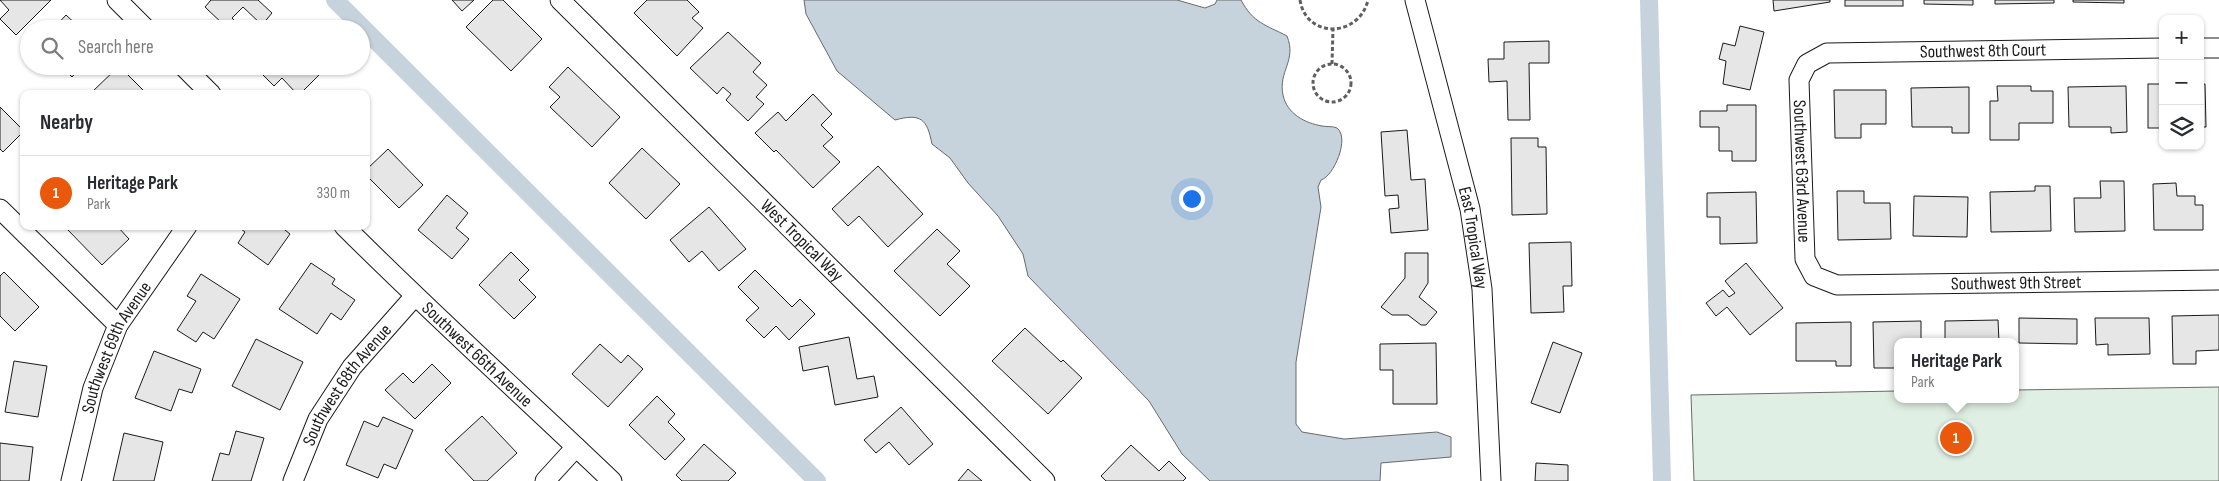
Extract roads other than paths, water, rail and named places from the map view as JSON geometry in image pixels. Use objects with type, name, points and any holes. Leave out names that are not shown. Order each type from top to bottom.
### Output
[{"type":"street","points":[[117,0],[137,20]]},
{"type":"street","name":"West Tropical Way","points":[[560,0],[1045,481]]},
{"type":"street","name":"East Tropical Way","points":[[1415,0],[1470,209],[1482,289],[1492,481]]},
{"type":"street","name":"Southwest 8th Court","points":[[1806,64],[1827,53],[2159,48]]},
{"type":"street","points":[[2204,48],[2219,48]]},
{"type":"street","name":"Southwest 63rd Avenue","points":[[1806,64],[1799,80],[1804,258],[1814,276]]},
{"type":"street","points":[[192,75],[207,90]]},
{"type":"street","points":[[0,208],[20,228]]},
{"type":"street","points":[[22,230],[118,325]]},
{"type":"street","name":"Southwest 69th Avenue","points":[[71,481],[93,388],[118,325],[184,230]]},
{"type":"street","name":"Southwest 66th Avenue","points":[[348,230],[414,297],[612,481]]},
{"type":"street","name":"Southwest 9th Street","points":[[1814,276],[1838,285],[2219,280]]},
{"type":"street","name":"Southwest 68th Avenue","points":[[293,481],[318,418],[352,367],[414,297]]},
{"type":"street","points":[[544,481],[576,447]]},
{"type":"waterway","points":[[335,0],[355,20]]},
{"type":"waterway","points":[[1649,0],[1662,481]]},
{"type":"waterway","points":[[370,35],[817,481]]},
{"type":"place","name":"Heritage Park","points":[[1956,438]]}]
